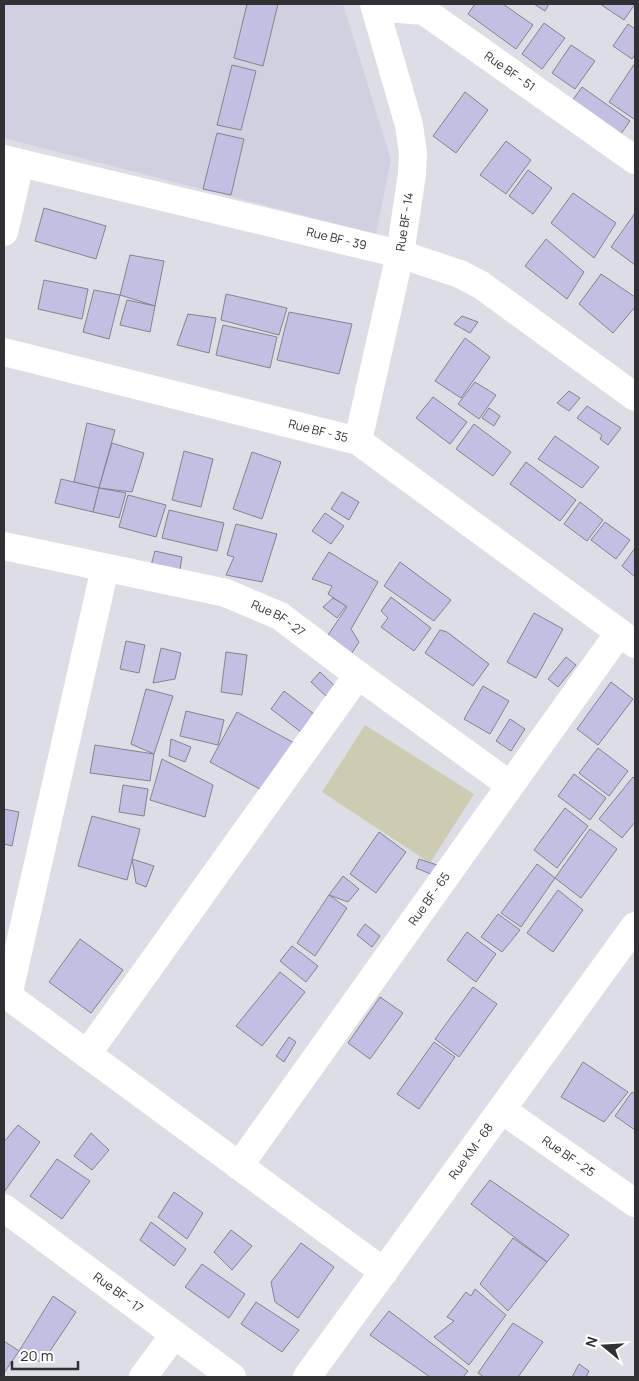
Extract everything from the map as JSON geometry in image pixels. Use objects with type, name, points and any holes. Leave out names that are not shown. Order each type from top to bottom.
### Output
[{"type":"street","name":"Rue BF - 51","points":[[374,5],[424,11],[635,160]]},
{"type":"street","name":"Rue BF - 14","points":[[358,441],[400,254],[412,174],[413,153],[408,125],[374,5]]},
{"type":"street","name":"Rue BF - 39","points":[[12,161],[400,254],[460,274],[481,285],[635,397]]},
{"type":"street","points":[[4,232],[12,161]]},
{"type":"street","name":"Rue BF - 35","points":[[4,352],[358,441],[627,638]]},
{"type":"street","name":"Rue BF - 27","points":[[4,546],[226,593],[280,616],[510,785]]},
{"type":"street","points":[[106,568],[6,994],[384,1272]]},
{"type":"street","name":"Rue BF - 65","points":[[239,1166],[510,785],[627,638]]},
{"type":"street","points":[[87,1054],[358,675]]},
{"type":"street","name":"Rue KM - 68","points":[[308,1377],[635,926]]},
{"type":"street","name":"Rue BF - 25","points":[[502,1110],[635,1203]]},
{"type":"street","name":"Rue BF - 17","points":[[4,1208],[232,1377]]},
{"type":"street","points":[[143,1377],[174,1335]]},
{"type":"shaded area","points":[[4,4],[343,4],[391,160],[376,234],[4,138]]},
{"type":"green space","points":[[365,725],[474,794],[430,863],[322,792]]},
{"type":"building","points":[[247,4],[278,4],[263,66],[234,58]]},
{"type":"building","points":[[475,4],[503,4],[533,25],[516,49],[468,14]]},
{"type":"building","points":[[534,4],[549,4],[545,11]]},
{"type":"building","points":[[600,4],[635,4],[624,20]]},
{"type":"building","points":[[544,23],[565,38],[542,69],[522,54]]},
{"type":"building","points":[[628,24],[635,29],[635,54],[632,59],[613,46]]},
{"type":"building","points":[[571,45],[595,61],[575,89],[552,73]]},
{"type":"building","points":[[635,63],[635,118],[634,119],[609,102]]},
{"type":"building","points":[[232,65],[256,71],[241,130],[217,125]]},
{"type":"building","points":[[582,87],[630,121],[620,135],[572,101]]},
{"type":"building","points":[[465,92],[488,110],[456,153],[433,136]]},
{"type":"building","points":[[217,133],[244,139],[231,195],[203,189]]},
{"type":"building","points":[[506,141],[531,160],[506,194],[480,175]]},
{"type":"building","points":[[528,170],[552,188],[533,214],[509,196]]},
{"type":"building","points":[[573,193],[616,223],[594,258],[551,223]]},
{"type":"building","points":[[44,208],[106,226],[96,259],[35,241]]},
{"type":"building","points":[[635,213],[635,265],[611,247]]},
{"type":"building","points":[[546,239],[584,272],[567,299],[525,266]]},
{"type":"building","points":[[130,255],[164,261],[155,306],[120,295]]},
{"type":"building","points":[[601,274],[635,297],[635,307],[613,333],[579,304]]},
{"type":"building","points":[[44,280],[88,289],[82,319],[38,309]]},
{"type":"building","points":[[94,290],[120,295],[109,339],[83,332]]},
{"type":"building","points":[[226,294],[287,308],[279,335],[221,320]]},
{"type":"building","points":[[127,300],[155,306],[150,332],[120,325]]},
{"type":"building","points":[[289,312],[352,324],[339,374],[277,360]]},
{"type":"building","points":[[188,314],[216,318],[209,353],[177,345]]},
{"type":"building","points":[[462,316],[478,322],[470,333],[454,324]]},
{"type":"building","points":[[223,325],[277,337],[270,368],[216,355]]},
{"type":"building","points":[[465,338],[490,357],[461,398],[435,381]]},
{"type":"building","points":[[475,382],[496,395],[479,419],[458,404]]},
{"type":"building","points":[[569,391],[580,398],[569,411],[557,403]]},
{"type":"building","points":[[433,397],[467,422],[450,444],[416,418]]},
{"type":"building","points":[[587,406],[621,428],[608,445],[600,439],[602,435],[577,418]]},
{"type":"building","points":[[489,408],[500,416],[494,426],[482,418]]},
{"type":"building","points":[[87,423],[115,430],[99,488],[74,482]]},
{"type":"building","points":[[474,424],[511,452],[493,476],[456,449]]},
{"type":"building","points":[[555,436],[599,467],[582,488],[538,459]]},
{"type":"building","points":[[112,443],[144,453],[132,492],[99,488]]},
{"type":"building","points":[[184,451],[213,459],[201,507],[172,500]]},
{"type":"building","points":[[252,452],[281,462],[262,519],[233,509]]},
{"type":"building","points":[[526,462],[576,500],[560,521],[510,484]]},
{"type":"building","points":[[61,479],[99,488],[93,512],[55,503]]},
{"type":"building","points":[[99,488],[126,493],[119,518],[93,512]]},
{"type":"building","points":[[342,492],[359,502],[349,520],[331,509]]},
{"type":"building","points":[[128,495],[166,505],[156,537],[119,527]]},
{"type":"building","points":[[580,502],[603,520],[587,541],[564,524]]},
{"type":"building","points":[[169,510],[224,523],[217,551],[162,538]]},
{"type":"building","points":[[325,513],[344,526],[331,544],[312,531]]},
{"type":"building","points":[[605,522],[630,540],[616,559],[591,540]]},
{"type":"building","points":[[236,524],[277,534],[262,582],[226,575],[234,557],[227,555]]},
{"type":"building","points":[[635,548],[635,577],[622,566]]},
{"type":"building","points":[[155,551],[182,557],[179,575],[150,569]]},
{"type":"building","points":[[329,552],[378,582],[351,629],[359,642],[346,662],[328,635],[347,607],[328,594],[332,586],[312,579]]},
{"type":"building","points":[[400,562],[451,600],[434,621],[384,586]]},
{"type":"building","points":[[391,597],[431,628],[414,651],[381,627],[388,618],[381,611]]},
{"type":"building","points":[[333,598],[346,606],[337,618],[323,607]]},
{"type":"building","points":[[534,613],[563,629],[536,678],[507,662]]},
{"type":"building","points":[[440,630],[447,632],[489,664],[473,686],[425,653]]},
{"type":"building","points":[[126,641],[145,645],[139,673],[120,669]]},
{"type":"building","points":[[161,648],[181,653],[175,679],[153,683]]},
{"type":"building","points":[[226,652],[247,655],[242,695],[221,692]]},
{"type":"building","points":[[566,657],[576,665],[558,687],[548,679]]},
{"type":"building","points":[[320,672],[337,688],[328,698],[311,682]]},
{"type":"building","points":[[611,682],[633,699],[598,745],[577,729]]},
{"type":"building","points":[[483,686],[509,701],[490,734],[464,719]]},
{"type":"building","points":[[146,689],[173,696],[154,754],[131,744]]},
{"type":"building","points":[[284,691],[314,714],[301,732],[271,709]]},
{"type":"building","points":[[186,711],[224,720],[218,745],[180,736]]},
{"type":"building","points":[[237,712],[296,744],[269,794],[210,762]]},
{"type":"building","points":[[510,719],[525,729],[511,751],[496,741]]},
{"type":"building","points":[[171,739],[191,747],[185,762],[169,756]]},
{"type":"building","points":[[95,745],[154,754],[150,781],[90,773]]},
{"type":"building","points":[[598,748],[628,771],[609,796],[579,773]]},
{"type":"building","points":[[162,759],[213,785],[205,817],[150,800]]},
{"type":"building","points":[[574,774],[606,798],[590,820],[558,796]]},
{"type":"building","points":[[633,777],[635,779],[635,822],[622,838],[599,819]]},
{"type":"building","points":[[123,785],[148,789],[144,816],[119,812]]},
{"type":"building","points":[[565,808],[588,826],[557,868],[534,850]]},
{"type":"building","points":[[4,809],[19,812],[12,846],[4,844]]},
{"type":"building","points":[[92,816],[140,829],[127,880],[78,866]]},
{"type":"building","points":[[590,829],[617,849],[581,898],[555,878]]},
{"type":"building","points":[[379,832],[406,852],[376,893],[350,874]]},
{"type":"building","points":[[132,859],[154,866],[146,887],[136,883]]},
{"type":"building","points":[[419,859],[437,865],[433,875],[416,868]]},
{"type":"building","points":[[537,864],[555,878],[521,927],[501,913]]},
{"type":"building","points":[[343,876],[359,889],[348,902],[329,895]]},
{"type":"building","points":[[558,890],[583,910],[553,952],[527,933]]},
{"type":"building","points":[[329,895],[347,908],[315,956],[297,943]]},
{"type":"building","points":[[498,914],[520,930],[502,952],[481,937]]},
{"type":"building","points":[[365,924],[380,936],[372,947],[357,935]]},
{"type":"building","points":[[467,932],[496,954],[476,982],[447,960]]},
{"type":"building","points":[[80,939],[123,970],[91,1013],[49,982]]},
{"type":"building","points":[[292,946],[318,966],[306,982],[280,961]]},
{"type":"building","points":[[280,972],[305,992],[262,1046],[236,1026]]},
{"type":"building","points":[[473,987],[497,1004],[459,1057],[435,1039]]},
{"type":"building","points":[[380,997],[403,1013],[370,1059],[348,1043]]},
{"type":"building","points":[[289,1037],[296,1042],[284,1062],[276,1056]]},
{"type":"building","points":[[434,1042],[455,1057],[419,1109],[397,1094]]},
{"type":"building","points":[[583,1062],[628,1092],[604,1122],[561,1097]]},
{"type":"building","points":[[632,1092],[635,1094],[635,1130],[615,1116]]},
{"type":"building","points":[[18,1125],[40,1142],[4,1192],[4,1142]]},
{"type":"building","points":[[91,1133],[109,1150],[92,1170],[74,1156]]},
{"type":"building","points":[[57,1159],[90,1181],[62,1219],[30,1196]]},
{"type":"building","points":[[490,1180],[569,1235],[547,1262],[471,1204]]},
{"type":"building","points":[[174,1192],[203,1213],[187,1239],[158,1217]]},
{"type":"building","points":[[151,1222],[186,1249],[174,1266],[140,1240]]},
{"type":"building","points":[[231,1230],[252,1246],[232,1270],[214,1252]]},
{"type":"building","points":[[513,1238],[547,1262],[508,1311],[480,1284]]},
{"type":"building","points":[[301,1243],[334,1267],[298,1318],[275,1302],[271,1282]]},
{"type":"building","points":[[202,1264],[245,1294],[229,1318],[185,1287]]},
{"type":"building","points":[[475,1289],[506,1315],[469,1365],[434,1337],[454,1321],[447,1317],[466,1292],[471,1296]]},
{"type":"building","points":[[53,1296],[76,1312],[42,1363],[19,1351]]},
{"type":"building","points":[[256,1302],[299,1330],[282,1352],[241,1324]]},
{"type":"building","points":[[389,1311],[468,1371],[463,1377],[430,1377],[370,1335]]},
{"type":"building","points":[[513,1323],[543,1342],[518,1377],[484,1377],[478,1373]]},
{"type":"building","points":[[4,1341],[19,1351],[4,1373]]},
{"type":"building","points":[[579,1364],[589,1371],[586,1377],[572,1377]]}]
